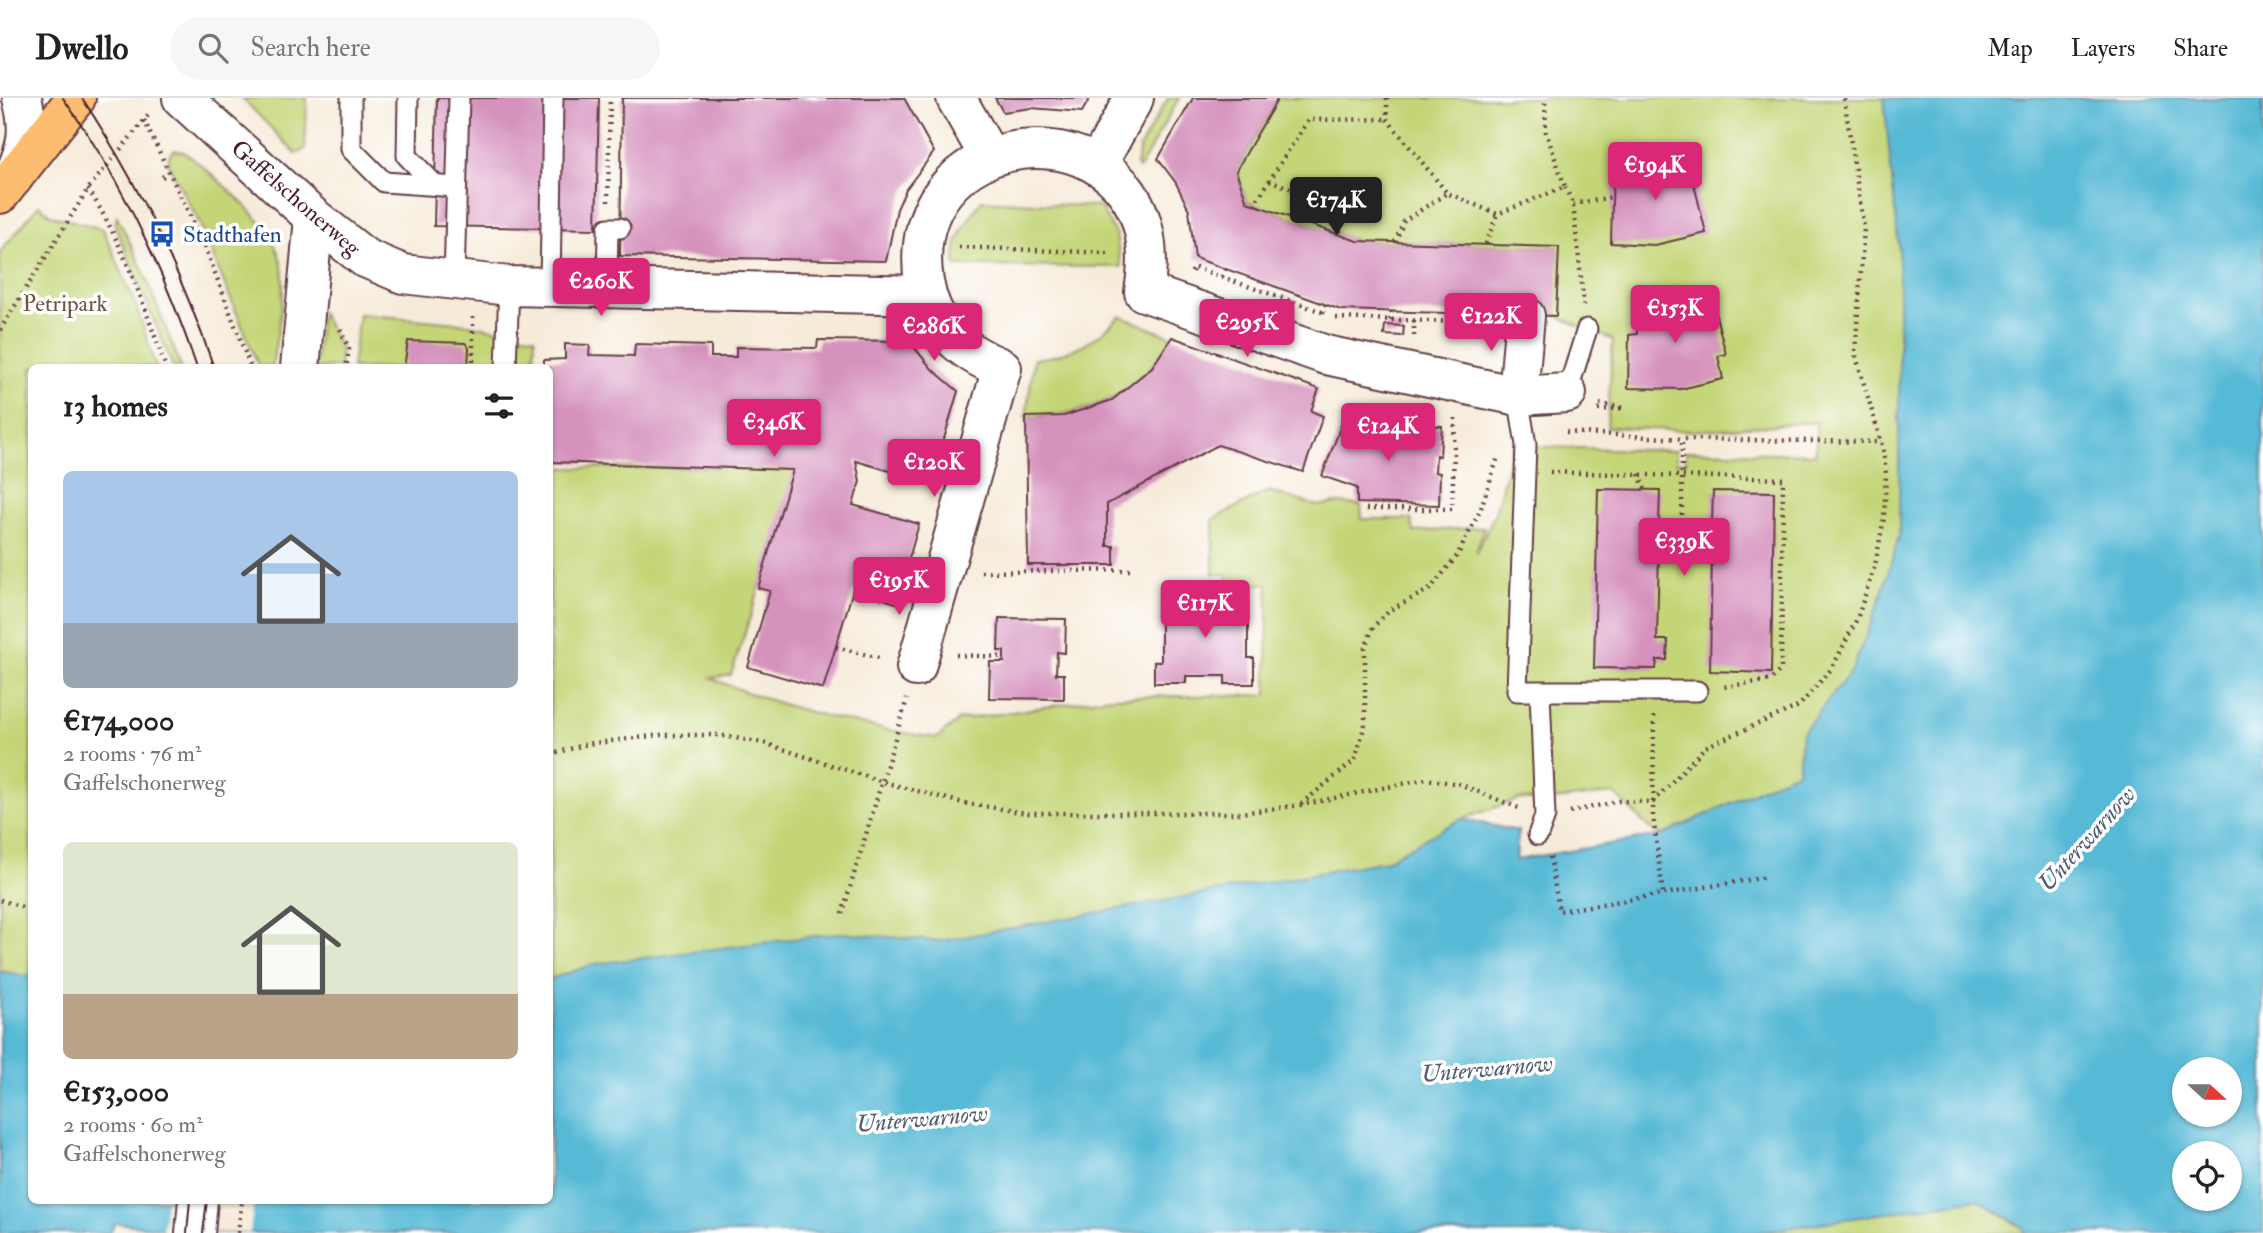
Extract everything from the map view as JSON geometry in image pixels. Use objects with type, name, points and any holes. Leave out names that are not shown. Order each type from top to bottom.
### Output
[{"type":"main road","points":[[6,186],[76,98]]},
{"type":"street","points":[[6,186],[27,146],[27,121],[22,98]]},
{"type":"street","name":"Gaffelschonerweg","points":[[182,98],[314,218],[365,258],[403,274],[509,286],[926,295]]},
{"type":"street","points":[[956,98],[989,156]]},
{"type":"street","points":[[1097,165],[1134,98]]},
{"type":"street","points":[[919,657],[1002,368],[980,360],[957,344],[938,321],[926,295],[921,262],[925,229],[939,199],[961,174],[989,156],[1014,149],[1040,147],[1065,151],[1115,176],[1129,192],[1146,236],[1144,292],[1326,355],[1518,396],[1584,402]]},
{"type":"street","points":[[300,364],[314,218]]},
{"type":"street","points":[[1518,396],[1524,320]]},
{"type":"street","points":[[195,1233],[198,1204]]},
{"type":"lane","points":[[351,98],[351,149],[384,182],[456,187]]},
{"type":"lane","points":[[408,98],[407,156],[435,185]]},
{"type":"lane","points":[[454,281],[459,98]]},
{"type":"lane","points":[[550,286],[553,98]]},
{"type":"lane","points":[[607,288],[614,228]]},
{"type":"lane","points":[[506,364],[509,286]]},
{"type":"lane","points":[[1584,402],[1587,329]]},
{"type":"lane","points":[[1518,396],[1526,445],[1517,691],[1697,691]]},
{"type":"lane","points":[[1540,692],[1545,816],[1543,841]]},
{"type":"path","points":[[610,98],[614,228]]},
{"type":"path","points":[[1387,98],[1387,119],[1447,193],[1497,214],[1565,187]]},
{"type":"path","points":[[1545,98],[1545,132],[1573,204],[1587,329]]},
{"type":"path","points":[[553,754],[587,744],[661,735],[718,735],[764,743],[883,782],[963,803],[1027,813],[1241,813],[1301,805],[1426,779],[1459,784],[1503,804],[1545,816],[1619,801],[1653,802],[1705,747],[1799,706],[1832,668],[1857,619],[1875,565],[1884,518],[1886,474],[1881,442],[1855,354],[1864,228],[1844,98]]},
{"type":"path","points":[[1254,205],[1308,120],[1387,119]]},
{"type":"path","points":[[0,330],[88,189],[144,120],[205,249],[249,364]]},
{"type":"path","points":[[162,177],[168,173]]},
{"type":"path","points":[[1269,180],[1318,199],[1343,236]]},
{"type":"path","points":[[88,189],[102,209],[151,324],[165,364]]},
{"type":"path","points":[[1395,242],[1404,222],[1447,193]]},
{"type":"path","points":[[1573,204],[1612,197]]},
{"type":"path","points":[[1486,244],[1497,214]]},
{"type":"path","points":[[923,245],[1147,254]]},
{"type":"path","points":[[1193,267],[1338,318],[1524,320]]},
{"type":"path","points":[[1222,277],[1225,269]]},
{"type":"path","points":[[1323,313],[1326,304]]},
{"type":"path","points":[[1390,320],[1391,312]]},
{"type":"path","points":[[1414,320],[1414,332]]},
{"type":"path","points":[[468,329],[473,330],[473,364]]},
{"type":"path","points":[[1366,509],[1452,509],[1457,383]]},
{"type":"path","points":[[1584,402],[1625,408],[1584,402]]},
{"type":"path","points":[[1564,431],[1682,439],[1881,442]]},
{"type":"path","points":[[1682,439],[1682,522]]},
{"type":"path","points":[[1301,805],[1355,760],[1365,724],[1365,648],[1373,627],[1390,610],[1430,589],[1458,556],[1480,511],[1501,447]]},
{"type":"path","points":[[1549,472],[1783,479],[1781,669],[1771,680],[1697,691]]},
{"type":"path","points":[[1639,474],[1645,489]]},
{"type":"path","points":[[946,565],[971,572],[1133,570]]},
{"type":"path","points":[[836,647],[919,657],[1004,657]]},
{"type":"path","points":[[842,914],[919,657]]},
{"type":"path","points":[[1654,691],[1653,802],[1663,893]]},
{"type":"path","points":[[1543,841],[1559,911],[1767,877]]},
{"type":"path","points":[[0,900],[28,909]]},
{"type":"path","points":[[238,1233],[242,1204]]},
{"type":"green space","points":[[242,98],[307,98],[305,149],[296,154]]},
{"type":"green space","points":[[1168,98],[1179,98],[1139,169],[1136,166],[1140,147]]},
{"type":"green space","points":[[1278,98],[1891,98],[1918,496],[1875,771],[1663,835],[1650,829],[1614,793],[1544,801],[1520,799],[1462,819],[1518,831],[1516,860],[553,1036],[553,468],[799,467],[731,675],[711,678],[764,698],[822,715],[937,738],[959,720],[1111,697],[1267,695],[1268,584],[1227,584],[1228,574],[1213,574],[1213,519],[1268,491],[1317,506],[1337,503],[1361,505],[1362,519],[1411,519],[1414,532],[1484,527],[1476,553],[1495,513],[1513,446],[1676,451],[1676,462],[1686,462],[1686,451],[1816,454],[1816,422],[1693,431],[1607,427],[1613,340],[1556,316],[1558,247],[1357,241],[1247,202],[1236,171]]},
{"type":"green space","points":[[174,150],[184,152],[195,160],[251,211],[274,243],[280,260],[283,288],[272,364],[258,364],[199,222],[169,166],[169,155]]},
{"type":"green space","points":[[982,200],[1100,207],[1116,235],[1121,267],[956,266],[958,239]]},
{"type":"green space","name":"Petripark","points":[[39,205],[50,215],[103,229],[137,308],[155,364],[28,364],[28,976],[0,971],[0,252]]},
{"type":"green space","points":[[117,216],[142,268],[180,364],[172,364],[115,225]]},
{"type":"green space","points":[[321,313],[341,348],[339,364],[315,364]]},
{"type":"green space","points":[[359,314],[468,324],[535,337],[534,364],[353,364]]},
{"type":"green space","points":[[1120,316],[1172,337],[1144,375],[1111,399],[1092,407],[1026,417],[1034,359],[1059,355],[1082,346],[1102,333]]},
{"type":"green space","points":[[1976,1199],[2024,1229],[2025,1233],[1756,1233]]},
{"type":"water","name":"Unterwarnow","points":[[1884,98],[2263,98],[2263,1233],[2025,1233],[2024,1228],[1976,1199],[1756,1233],[196,1233],[116,1223],[109,1233],[0,1233],[0,971],[28,976],[28,1204],[553,1204],[553,978],[595,964],[840,933],[940,941],[1385,861],[1461,819],[1518,831],[1516,860],[1663,835],[1798,771],[1802,733],[1852,670],[1880,600],[1899,536],[1899,251]]},
{"type":"pier","points":[[166,1204],[254,1204],[250,1233],[162,1232]]},
{"type":"building","points":[[437,98],[599,98],[596,229],[434,226]]},
{"type":"building","points":[[622,98],[904,98],[934,152],[906,189],[897,209],[886,261],[620,256]]},
{"type":"building","points":[[995,98],[1090,98],[1082,112],[1031,108],[1003,112]]},
{"type":"building","points":[[1193,98],[1278,98],[1236,171],[1247,202],[1357,241],[1559,247],[1556,316],[1341,310],[1195,258],[1189,210],[1176,183],[1158,159]]},
{"type":"building","points":[[1686,151],[1706,233],[1655,245],[1611,243],[1613,167]]},
{"type":"building","points":[[1686,295],[1688,302],[1711,297],[1726,354],[1718,356],[1723,379],[1681,389],[1628,388],[1629,335],[1637,334],[1638,306]]},
{"type":"building","points":[[1385,325],[1404,326],[1403,336],[1384,335]]},
{"type":"building","points":[[1172,337],[1319,389],[1311,411],[1323,416],[1303,472],[1218,445],[1107,504],[1107,546],[1114,546],[1114,565],[1028,565],[1026,417],[1064,416],[1112,400],[1152,367]]},
{"type":"building","points":[[818,340],[909,341],[932,369],[958,391],[931,483],[856,461],[860,481],[853,505],[919,524],[896,603],[853,590],[823,689],[748,667],[770,591],[758,588],[793,470],[553,462],[553,364],[544,364],[544,360],[565,359],[565,344],[590,345],[589,355],[634,356],[635,344],[711,346],[711,357],[736,357],[736,347],[817,348]]},
{"type":"building","points":[[408,341],[465,343],[469,348],[468,364],[405,364]]},
{"type":"building","points":[[1342,423],[1442,426],[1440,456],[1436,455],[1435,472],[1440,473],[1439,505],[1357,503],[1357,488],[1322,476]]},
{"type":"building","points":[[1598,489],[1660,490],[1659,522],[1712,523],[1713,491],[1774,492],[1771,673],[1710,671],[1712,550],[1659,549],[1657,640],[1668,640],[1667,660],[1657,660],[1656,669],[1594,668]]},
{"type":"building","points":[[1161,598],[1248,598],[1248,658],[1254,658],[1254,684],[1225,684],[1225,676],[1186,676],[1186,683],[1154,683],[1154,662],[1161,662]]},
{"type":"building","points":[[999,618],[1066,619],[1065,653],[1057,652],[1056,674],[1064,674],[1064,699],[989,698],[990,662],[1004,662],[1004,651],[998,651]]},
{"type":"tram line","points":[[63,98],[104,161],[140,228],[171,297],[196,364]]},
{"type":"tram line","points":[[82,98],[122,162],[157,228],[213,364]]},
{"type":"tram line","points":[[187,1233],[190,1204]]},
{"type":"tram line","points":[[203,1233],[207,1204]]},
{"type":"place","name":"Stadthafen","points":[[162,234]]}]
